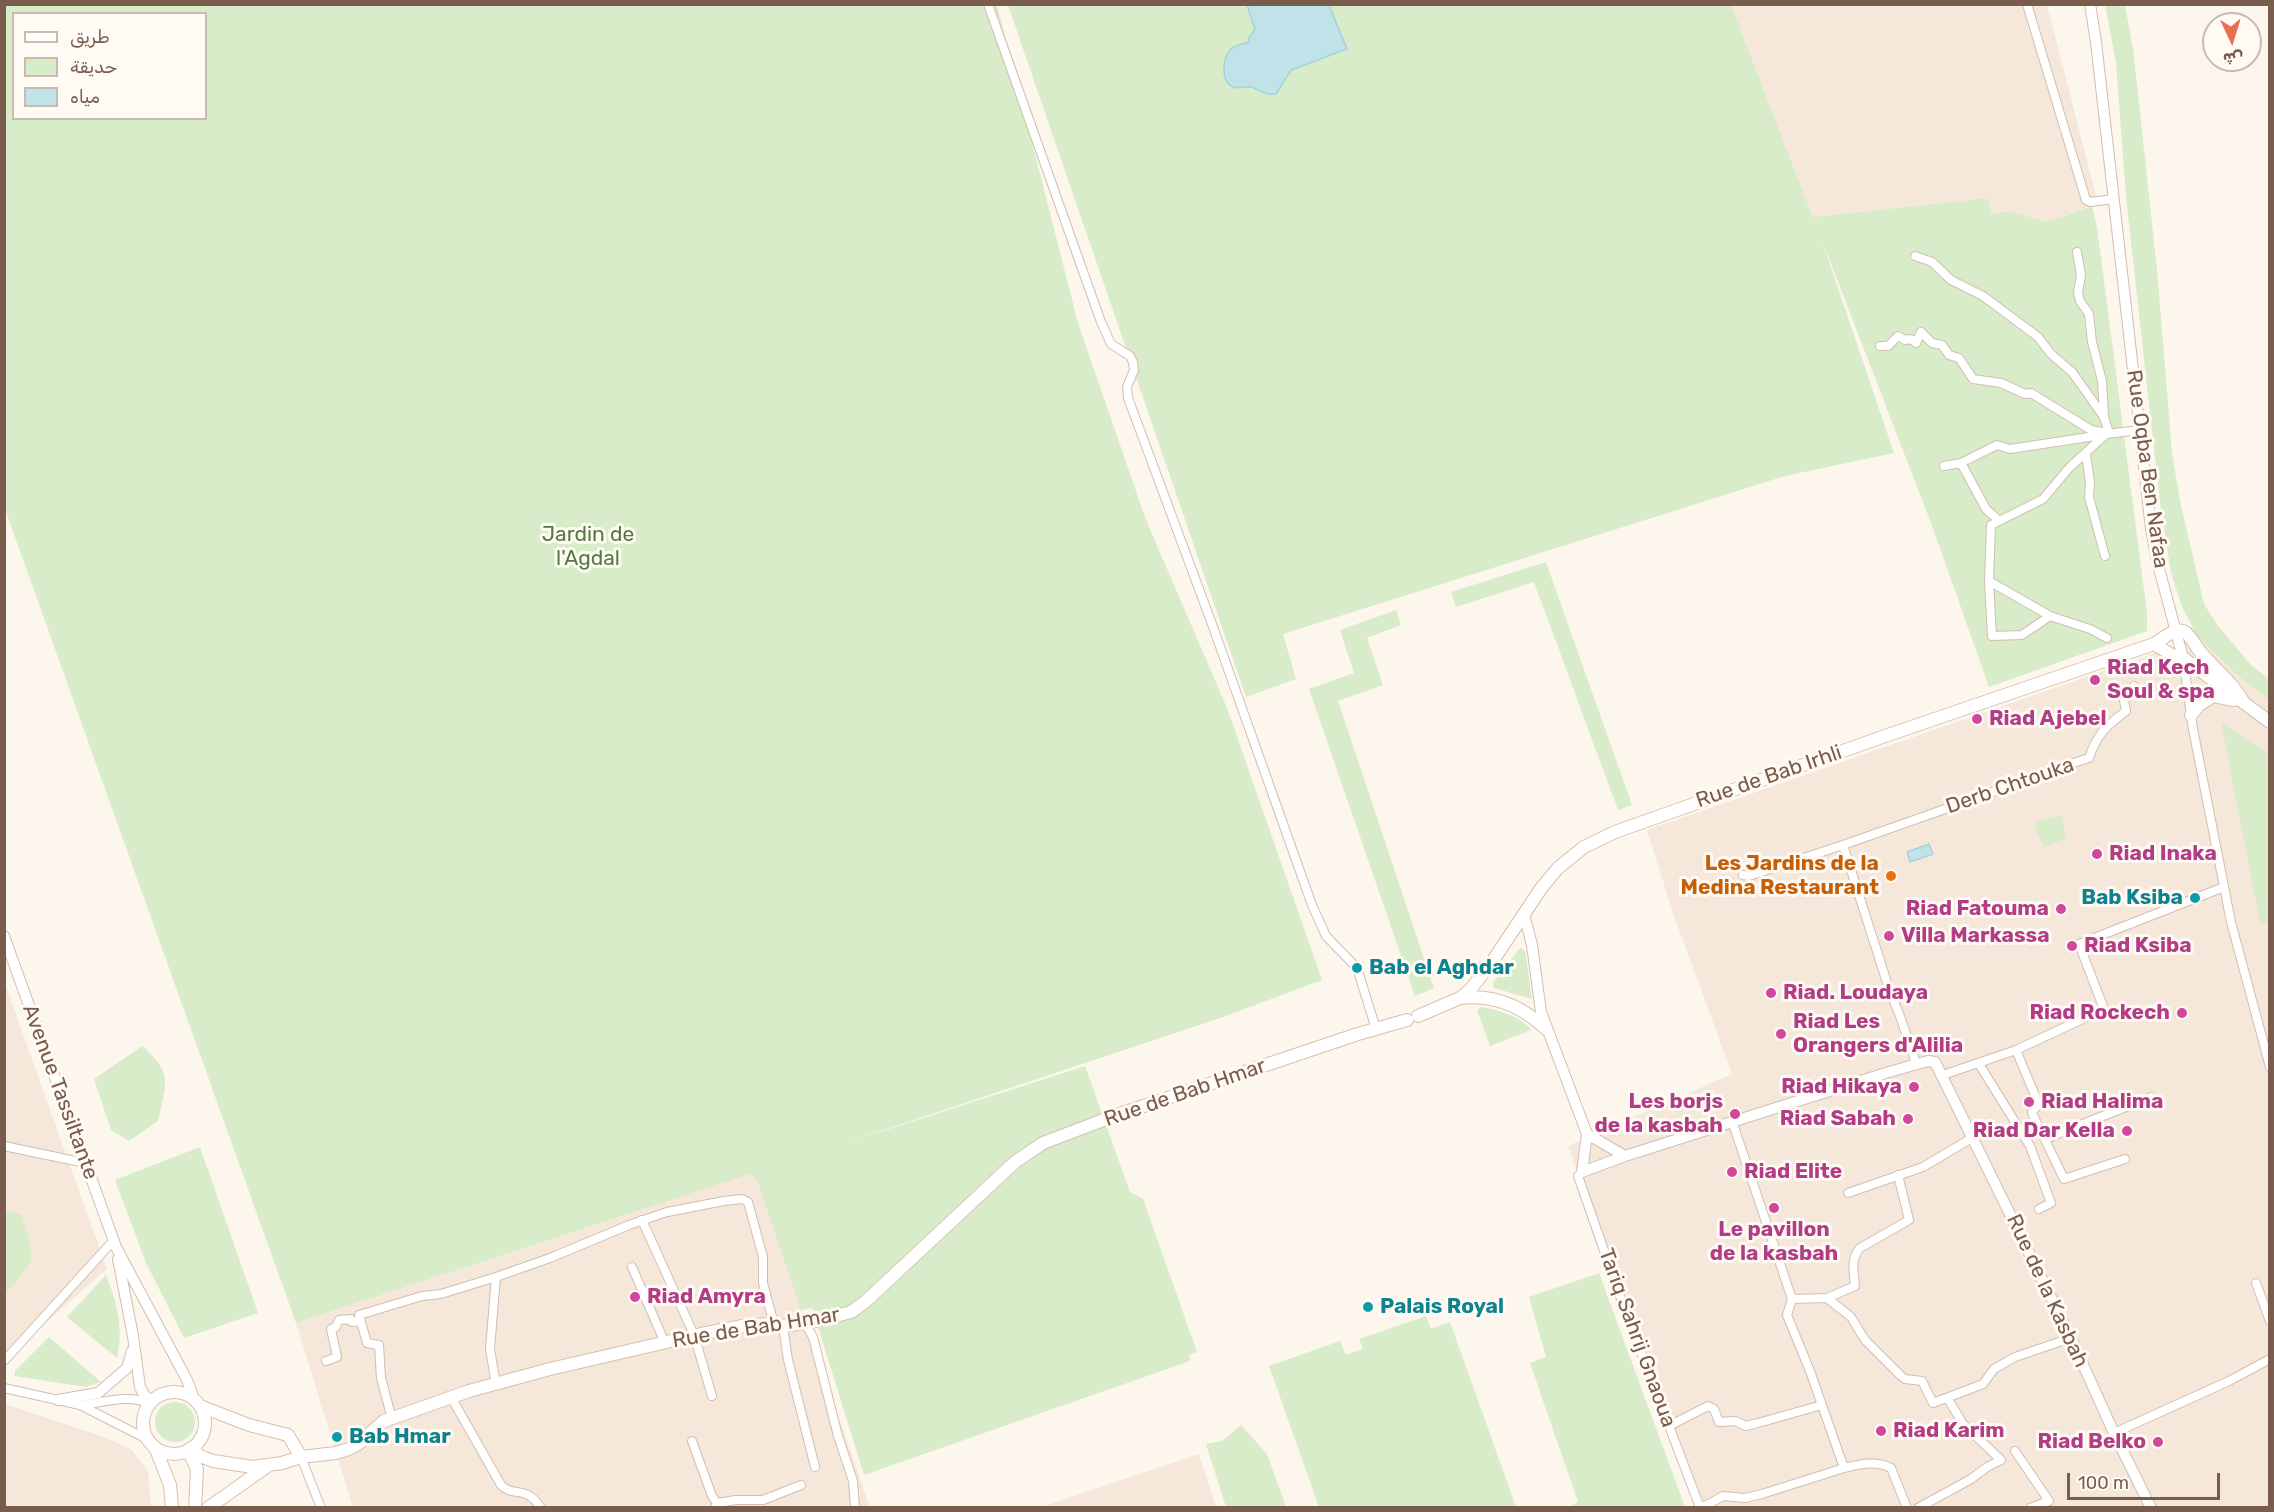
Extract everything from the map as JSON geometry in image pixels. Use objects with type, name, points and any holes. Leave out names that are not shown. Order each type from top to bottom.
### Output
[{"type":"main road","name":"Rue de Bab Irhli","points":[[1413,1018],[1460,998],[1479,980],[1558,868],[1584,847],[1615,832],[2154,644],[2176,631]]},
{"type":"main road","points":[[2176,631],[2183,631],[2189,635],[2211,663],[2230,682],[2244,703]]},
{"type":"main road","points":[[2154,644],[2172,655],[2183,658],[2270,722]]},
{"type":"main road","points":[[2192,715],[2199,705],[2213,696],[2222,696],[2244,703]]},
{"type":"main road","points":[[1460,998],[1473,996],[1503,1002],[1528,1013],[1546,1029]]},
{"type":"main road","name":"Rue de Bab Hmar","points":[[190,1449],[205,1459],[253,1467],[349,1449],[384,1421],[451,1397],[562,1366],[694,1335],[743,1326],[805,1324],[851,1312],[865,1302],[1015,1162],[1043,1143],[1114,1116],[1413,1018]]},
{"type":"main road","points":[[172,1508],[170,1485],[143,1424],[144,1413],[151,1402],[159,1396],[172,1392],[186,1394],[197,1402],[249,1425],[288,1435],[301,1457]]},
{"type":"main road","points":[[152,1444],[173,1454],[190,1449],[200,1440],[204,1431],[205,1418],[197,1402]]},
{"type":"main road","points":[[190,1449],[197,1469],[195,1508]]},
{"type":"main road","points":[[208,1508],[269,1465]]},
{"type":"street","points":[[988,4],[1101,322],[1111,344],[1130,356],[1133,362],[1134,370],[1127,387],[1128,398],[1209,614],[1312,905],[1326,936],[1357,968],[1376,1029]]},
{"type":"street","points":[[2027,4],[2086,200],[2090,202],[2114,199]]},
{"type":"street","name":"Rue Oqba Ben Nafaa","points":[[2090,4],[2157,561],[2183,658],[2231,922],[2270,1067]]},
{"type":"street","points":[[2077,252],[2081,275],[2078,293],[2080,301],[2089,314],[2092,342],[2102,381],[2107,434]]},
{"type":"street","points":[[1915,256],[1932,262],[1951,279],[1983,296],[2038,337],[2051,354],[2072,372],[2104,417]]},
{"type":"street","points":[[1880,346],[1888,346],[1898,336],[1905,340],[1911,339],[1916,343],[1921,332],[1932,342],[1942,345],[1949,355],[1959,358],[1973,379],[2001,383],[2025,394],[2031,393],[2091,430],[2107,434]]},
{"type":"street","points":[[1944,466],[1961,463],[1997,445],[2010,449],[2140,430]]},
{"type":"street","points":[[2050,616],[2022,635],[1992,636],[1989,581],[1990,525],[1998,519],[2043,499],[2069,468],[2107,434]]},
{"type":"street","points":[[2086,454],[2090,483],[2089,497],[2095,511],[2105,556]]},
{"type":"street","points":[[1961,463],[1986,509],[1998,519]]},
{"type":"street","points":[[1989,581],[2050,616],[2090,629],[2107,638]]},
{"type":"street","name":"Derb Chtouka","points":[[1743,875],[1749,876],[1844,845],[2089,758],[2099,734],[2126,711],[2123,695],[2134,686]]},
{"type":"street","points":[[1844,845],[1890,992],[1916,1064]]},
{"type":"street","points":[[1524,914],[1532,945],[1541,1012],[1587,1134],[1582,1172],[1732,1121],[1916,1064],[1935,1062],[1943,1075],[2016,1050],[2104,1009],[2079,944],[2224,887]]},
{"type":"street","name":"Avenue Tassiltante","points":[[4,936],[8,956],[115,1244],[197,1402]]},
{"type":"street","points":[[2016,1050],[2039,1105],[2032,1113],[2064,1179],[2125,1159]]},
{"type":"street","points":[[1979,1064],[2030,1146],[2051,1203],[2039,1209]]},
{"type":"street","name":"Rue de la Kasbah","points":[[1943,1075],[2151,1508]]},
{"type":"street","points":[[2045,1139],[2151,1097]]},
{"type":"street","points":[[1732,1121],[1792,1299],[1787,1315],[1844,1468],[1866,1463],[1883,1464],[1891,1468],[1907,1508]]},
{"type":"street","points":[[1587,1134],[1625,1156]]},
{"type":"street","points":[[1848,1193],[1929,1164],[1972,1138]]},
{"type":"street","points":[[4,1146],[85,1162]]},
{"type":"street","name":"Tariq Sahrij Gnaoua","points":[[1582,1172],[1578,1176],[1700,1505],[1705,1506],[1723,1496],[1745,1498],[1762,1494],[1844,1468]]},
{"type":"street","points":[[1792,1299],[1827,1298],[1855,1286],[1854,1254],[1860,1248],[1909,1220],[1898,1175]]},
{"type":"street","points":[[392,1419],[379,1370],[379,1345],[367,1343],[359,1315],[496,1277],[668,1212],[742,1199],[748,1202],[763,1257],[763,1283],[788,1360],[815,1467]]},
{"type":"street","points":[[642,1220],[694,1335],[712,1396]]},
{"type":"street","points":[[4,1361],[115,1244]]},
{"type":"street","name":"Avenue Tassiltante","points":[[115,1244],[133,1336],[140,1387],[151,1402]]},
{"type":"street","points":[[632,1267],[665,1343]]},
{"type":"street","points":[[496,1277],[490,1349],[496,1385]]},
{"type":"street","points":[[2256,1283],[2270,1321]]},
{"type":"street","points":[[1827,1298],[1851,1317],[1865,1340],[1900,1375],[1905,1379],[1922,1381],[1933,1403],[1983,1384],[1994,1369],[2015,1357],[2071,1338]]},
{"type":"street","points":[[327,1361],[337,1357],[331,1329],[336,1328],[339,1320],[361,1321]]},
{"type":"street","points":[[805,1324],[813,1337],[838,1436],[853,1481],[854,1507]]},
{"type":"street","points":[[58,1401],[98,1393],[118,1377],[129,1364],[133,1336]]},
{"type":"street","points":[[2114,1432],[2229,1381],[2270,1359]]},
{"type":"street","points":[[4,1388],[80,1406],[152,1444]]},
{"type":"street","points":[[451,1397],[501,1485],[508,1490],[526,1493],[535,1499],[541,1508]]},
{"type":"street","points":[[80,1406],[132,1399],[151,1402]]},
{"type":"street","points":[[1918,1508],[2001,1460],[1963,1424],[1948,1399]]},
{"type":"street","points":[[1669,1426],[1708,1406],[1714,1409],[1719,1422],[1735,1421],[1746,1426],[1822,1405]]},
{"type":"street","points":[[692,1441],[716,1505],[753,1503],[801,1485]]},
{"type":"street","points":[[2015,1451],[2050,1504],[2030,1508]]},
{"type":"street","points":[[301,1457],[321,1508]]},
{"type":"shaded area","points":[[1731,5],[2047,5],[2098,203],[2048,222],[2009,211],[1991,214],[1987,198],[1813,217]]},
{"type":"shaded area","points":[[2198,638],[2245,682],[2269,700],[2269,1507],[1699,1507],[1568,1146],[1732,1074],[1674,916],[1647,830]]},
{"type":"shaded area","points":[[4,981],[107,1269],[5,1358],[4,1358]]},
{"type":"shaded area","points":[[750,1174],[757,1181],[870,1507],[353,1507],[296,1323]]},
{"type":"shaded area","points":[[5,1404],[104,1437],[131,1449],[148,1472],[151,1507],[5,1507]]},
{"type":"shaded area","points":[[1199,1454],[1216,1507],[1041,1507]]},
{"type":"green space","name":"Jardin de l'Agdal","points":[[5,5],[997,5],[1078,323],[1146,520],[1227,708],[1322,980],[1226,1016],[836,1146],[1085,1066],[1130,1192],[1143,1199],[1197,1352],[1189,1355],[1190,1361],[864,1475],[812,1308],[801,1310],[757,1181],[750,1174],[296,1323],[5,509]]},
{"type":"green space","points":[[1008,5],[1731,5],[1813,217],[1987,198],[1992,214],[2009,211],[2048,222],[2092,206],[2097,227],[2147,613],[2147,631],[1989,687],[1931,523],[1821,238],[1894,453],[1785,476],[1283,634],[1296,679],[1246,697]]},
{"type":"green space","points":[[2105,5],[2125,5],[2133,49],[2157,269],[2172,453],[2180,501],[2204,604],[2218,626],[2251,665],[2269,679],[2269,700],[2245,682],[2198,638],[2182,607],[2171,573],[2160,503],[2126,197],[2116,63]]},
{"type":"green space","points":[[1546,562],[1632,805],[1618,810],[1534,582],[1456,607],[1451,592]]},
{"type":"green space","points":[[1396,610],[1401,625],[1367,638],[1383,685],[1338,701],[1434,988],[1415,996],[1309,689],[1354,673],[1340,630]]},
{"type":"green space","points":[[2221,722],[2269,754],[2269,921],[2260,923]]},
{"type":"green space","points":[[2061,815],[2067,838],[2045,847],[2035,828],[2037,822]]},
{"type":"green space","points":[[1520,948],[1525,950],[1532,999],[1494,988],[1493,983]]},
{"type":"green space","points":[[1481,1007],[1522,1021],[1531,1030],[1490,1046],[1477,1010]]},
{"type":"green space","points":[[142,1046],[159,1064],[165,1080],[165,1088],[158,1121],[129,1141],[111,1130],[94,1079]]},
{"type":"green space","points":[[200,1147],[258,1313],[184,1338],[146,1263],[115,1180]]},
{"type":"green space","points":[[5,1211],[21,1214],[29,1241],[31,1258],[24,1272],[5,1294]]},
{"type":"green space","points":[[1599,1273],[1685,1507],[1569,1507],[1578,1502],[1530,1363],[1546,1357],[1529,1297]]},
{"type":"green space","points":[[106,1275],[118,1316],[120,1337],[117,1358],[67,1317]]},
{"type":"green space","points":[[1426,1316],[1431,1329],[1450,1322],[1516,1507],[1319,1507],[1269,1366],[1340,1341],[1346,1355],[1363,1349],[1359,1339]]},
{"type":"green space","points":[[49,1337],[101,1382],[86,1387],[15,1376],[15,1371]]},
{"type":"green space","points":[[175,1402],[189,1408],[195,1422],[189,1436],[175,1442],[161,1436],[155,1422],[161,1408]]},
{"type":"green space","points":[[1241,1425],[1267,1454],[1286,1507],[1226,1507],[1206,1444],[1222,1441]]},
{"type":"water","points":[[1247,5],[1329,5],[1347,49],[1291,70],[1276,94],[1267,94],[1251,87],[1231,86],[1224,73],[1226,56],[1232,48],[1249,42],[1255,29]]},
{"type":"water","points":[[1929,844],[1933,854],[1910,862],[1907,852]]},
{"type":"place","name":"Riad Kech Soul & spa","points":[[2095,680]]},
{"type":"place","name":"Riad Ajebel","points":[[1977,719]]},
{"type":"place","name":"Riad Inaka","points":[[2097,854]]},
{"type":"place","name":"Les Jardins de la Medina Restaurant","points":[[1891,876]]},
{"type":"place","name":"Bab Ksiba","points":[[2195,898]]},
{"type":"place","name":"Riad Fatouma","points":[[2061,909]]},
{"type":"place","name":"Villa Markassa","points":[[1889,936]]},
{"type":"place","name":"Riad Ksiba","points":[[2072,946]]},
{"type":"place","name":"Bab el Aghdar","points":[[1357,968]]},
{"type":"place","name":"Riad. Loudaya","points":[[1771,993]]},
{"type":"place","name":"Riad Rockech","points":[[2182,1013]]},
{"type":"place","name":"Riad Les Orangers d'Alilia","points":[[1781,1034]]},
{"type":"place","name":"Riad Hikaya","points":[[1914,1087]]},
{"type":"place","name":"Riad Halima","points":[[2029,1102]]},
{"type":"place","name":"Les borjs de la kasbah","points":[[1735,1114]]},
{"type":"place","name":"Riad Sabah","points":[[1908,1119]]},
{"type":"place","name":"Riad Dar Kella","points":[[2127,1131]]},
{"type":"place","name":"Riad Elite","points":[[1732,1172]]},
{"type":"place","name":"Le pavillon de la kasbah","points":[[1774,1208]]},
{"type":"place","name":"Riad Amyra","points":[[635,1297]]},
{"type":"place","name":"Palais Royal","points":[[1368,1307]]},
{"type":"place","name":"Riad Karim","points":[[1881,1431]]},
{"type":"place","name":"Bab Hmar","points":[[337,1437]]},
{"type":"place","name":"Riad Belko","points":[[2158,1442]]}]
